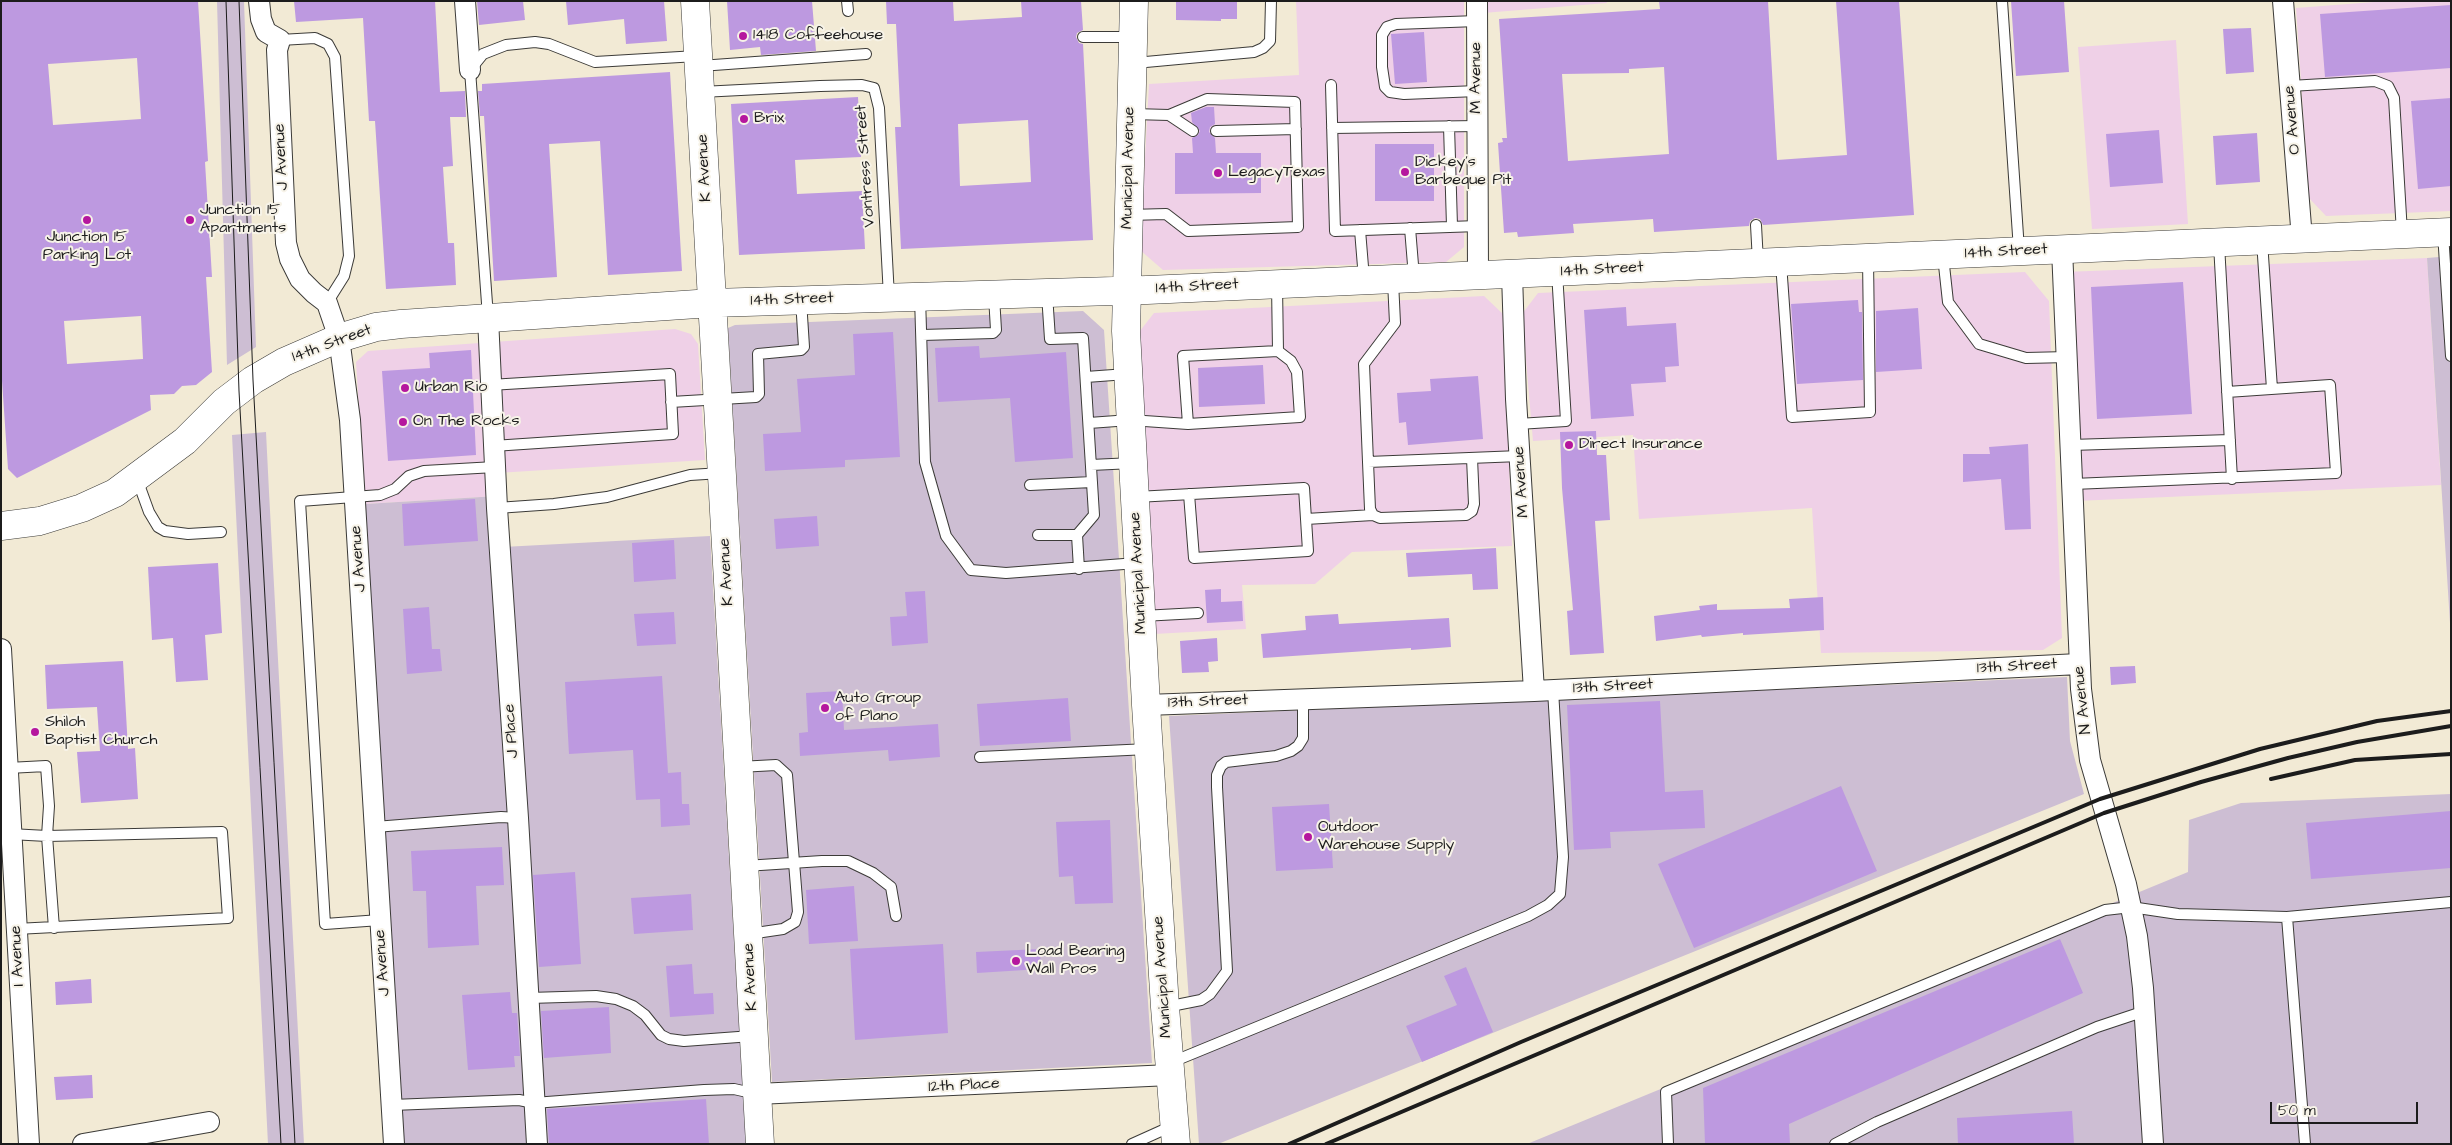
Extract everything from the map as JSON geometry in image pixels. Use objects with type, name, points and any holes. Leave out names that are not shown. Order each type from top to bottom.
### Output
[{"type":"main road","name":"K Avenue","points":[[694,1],[760,1144]]},
{"type":"main road","name":"Municipal Avenue","points":[[1134,1],[1126,290],[1128,374],[1146,704],[1175,1135]]},
{"type":"main road","name":"14th Street","points":[[1,526],[40,521],[82,508],[115,493],[185,441],[224,402],[253,380],[284,362],[338,338],[376,327],[712,303],[1277,284],[2447,232]]},
{"type":"street","points":[[259,1],[261,20],[266,32],[280,40]]},
{"type":"street","points":[[465,1],[470,70]]},
{"type":"street","name":"M Avenue","points":[[1477,1],[1478,275]]},
{"type":"street","name":"O Avenue","points":[[2283,1],[2302,239]]},
{"type":"street","name":"J Avenue","points":[[280,40],[277,50],[286,243],[290,259],[300,279],[327,303],[338,338],[350,420],[394,1144]]},
{"type":"street","name":"N Avenue","points":[[2062,249],[2068,357],[2079,664],[2090,760],[2126,884],[2138,945],[2153,1144]]},
{"type":"street","name":"M Avenue","points":[[1512,274],[1520,456],[1543,690]]},
{"type":"street","name":"J Place","points":[[488,318],[494,467],[518,818],[537,1144]]},
{"type":"street","name":"I Avenue","points":[[1,649],[3,717],[8,768],[6,834],[16,930],[29,1144]]},
{"type":"street","name":"13th Street","points":[[1146,704],[1543,690],[2079,664]]},
{"type":"street","name":"12th Place","points":[[757,1094],[1170,1070]]},
{"type":"street","points":[[83,1144],[209,1122]]},
{"type":"lane","points":[[1083,37],[1132,50],[1254,52],[1263,48],[1270,41],[1271,1]]},
{"type":"lane","points":[[2002,1],[2020,251]]},
{"type":"lane","points":[[1477,21],[1396,24],[1387,27],[1382,34],[1382,67],[1385,87],[1390,92],[1404,94],[1477,91]]},
{"type":"lane","points":[[280,40],[315,38],[328,44],[335,57],[349,256],[344,276],[327,303]]},
{"type":"lane","points":[[488,318],[470,70],[483,54],[506,45],[535,42],[550,44],[595,62],[699,72],[866,54]]},
{"type":"lane","name":"Vontress Street","points":[[699,72],[820,86],[862,85],[874,88],[879,108],[889,298]]},
{"type":"lane","points":[[2290,86],[2375,82],[2388,86],[2394,98],[2402,234]]},
{"type":"lane","points":[[1331,85],[1336,231],[1478,226]]},
{"type":"lane","points":[[1128,215],[1166,214],[1188,231],[1298,227],[1295,102],[1207,99],[1168,115],[1130,114]]},
{"type":"lane","points":[[1168,115],[1194,131]]},
{"type":"lane","points":[[1450,126],[1452,226]]},
{"type":"lane","points":[[1332,128],[1478,126]]},
{"type":"lane","points":[[1216,131],[1296,129]]},
{"type":"lane","points":[[1756,225],[1770,262],[1792,417],[1870,412],[1868,258]]},
{"type":"lane","points":[[1373,516],[1370,510],[1364,364],[1395,323],[1410,228]]},
{"type":"lane","points":[[1360,230],[1364,280]]},
{"type":"lane","points":[[2447,232],[2451,356]]},
{"type":"lane","points":[[2262,241],[2272,389]]},
{"type":"lane","points":[[2219,242],[2232,479]]},
{"type":"lane","points":[[1943,255],[1948,302],[1979,344],[2026,358],[2068,357]]},
{"type":"lane","points":[[1518,424],[1566,421],[1557,272]]},
{"type":"lane","points":[[1277,284],[1278,351]]},
{"type":"lane","points":[[1047,293],[1050,339],[1083,338],[1094,515],[1077,535],[1079,568]]},
{"type":"lane","points":[[922,335],[993,333],[996,330],[994,294]]},
{"type":"lane","points":[[920,297],[925,462],[946,536],[971,570],[1006,573],[1138,563]]},
{"type":"lane","points":[[672,402],[756,397],[759,394],[758,354],[801,350],[804,347],[801,300]]},
{"type":"lane","points":[[1089,423],[1130,420],[1188,424],[1300,417],[1297,372],[1291,361],[1278,351],[1183,356],[1188,424]]},
{"type":"lane","points":[[490,385],[670,374],[672,402],[673,434],[493,446]]},
{"type":"lane","points":[[1086,377],[1128,374]]},
{"type":"lane","points":[[2073,484],[2232,479],[2336,473],[2330,385],[2228,392]]},
{"type":"lane","points":[[2071,445],[2230,440]]},
{"type":"lane","points":[[1368,462],[1520,456]]},
{"type":"lane","points":[[1306,519],[1466,515],[1472,511],[1474,504],[1472,458]]},
{"type":"lane","points":[[1091,465],[1133,463]]},
{"type":"lane","points":[[380,920],[325,924],[300,501],[355,498],[387,493],[409,476],[424,471],[494,467]]},
{"type":"lane","points":[[497,508],[554,504],[607,497],[690,475],[722,472]]},
{"type":"lane","points":[[136,478],[149,512],[158,527],[165,531],[188,534],[221,532]]},
{"type":"lane","points":[[1030,485],[1092,482]]},
{"type":"lane","points":[[1135,497],[1189,494],[1304,488],[1308,551],[1194,558],[1189,494]]},
{"type":"lane","points":[[1038,535],[1077,535]]},
{"type":"lane","points":[[1141,616],[1198,613]]},
{"type":"lane","points":[[1170,1070],[1528,916],[1548,905],[1560,894],[1563,857],[1543,690]]},
{"type":"lane","points":[[1165,1007],[1202,1000],[1210,994],[1227,971],[1217,781],[1221,766],[1226,762],[1276,756],[1292,751],[1303,738],[1303,699]]},
{"type":"lane","points":[[980,757],[1149,749]]},
{"type":"lane","points":[[738,768],[776,765],[787,775],[798,912],[795,922],[783,929],[748,934]]},
{"type":"lane","points":[[8,768],[46,766],[47,836],[54,928]]},
{"type":"lane","points":[[376,827],[501,817],[518,818]]},
{"type":"lane","points":[[6,834],[47,836],[222,832],[228,918],[16,930]]},
{"type":"lane","points":[[744,866],[848,862],[873,873],[891,887],[896,916]]},
{"type":"lane","points":[[1668,1144],[1666,1092],[2105,910],[2131,907],[2178,914],[2287,916],[2451,902]]},
{"type":"lane","points":[[2287,916],[2305,1144]]},
{"type":"lane","points":[[529,998],[596,996],[616,999],[633,1006],[645,1015],[661,1034],[669,1039],[684,1040],[754,1036]]},
{"type":"lane","points":[[1835,1144],[1877,1122],[2088,1030],[2144,1011]]},
{"type":"lane","points":[[392,1106],[519,1100],[534,1103],[734,1089],[757,1094]]},
{"type":"lane","points":[[1132,1144],[1175,1135]]},
{"type":"shaded area","points":[[217,1],[244,1],[256,347],[227,365]]},
{"type":"shaded area","points":[[1296,1],[1464,1],[1464,247],[1446,262],[1163,270],[1140,250],[1149,84],[1299,75]]},
{"type":"shaded area","points":[[1483,1],[1606,1],[1607,3],[1483,13]]},
{"type":"shaded area","points":[[2387,1],[2451,1],[2451,211],[2326,216],[2309,198],[2296,8]]},
{"type":"shaded area","points":[[2176,40],[2188,224],[2092,229],[2078,47]]},
{"type":"shaded area","points":[[2451,256],[2451,639],[2427,258]]},
{"type":"shaded area","points":[[2427,258],[2441,485],[2076,501],[2064,272]]},
{"type":"shaded area","points":[[2025,272],[2049,301],[2062,638],[2043,650],[1821,653],[1812,508],[1639,519],[1633,435],[1533,441],[1522,314],[1538,293]]},
{"type":"shaded area","points":[[1484,296],[1504,315],[1512,546],[1352,552],[1315,584],[1242,585],[1246,629],[1154,634],[1136,336],[1154,313]]},
{"type":"shaded area","points":[[1083,311],[1104,330],[1152,1063],[772,1082],[728,328],[735,325]]},
{"type":"shaded area","points":[[675,329],[691,334],[698,344],[705,460],[497,473],[498,496],[365,504],[356,362],[368,351]]},
{"type":"shaded area","points":[[266,432],[304,1144],[268,1144],[232,435]]},
{"type":"shaded area","points":[[498,496],[503,547],[710,536],[746,1144],[402,1144],[365,504]]},
{"type":"shaded area","points":[[2067,677],[2070,741],[2084,794],[1218,1144],[1199,1144],[1169,716]]},
{"type":"shaded area","points":[[2451,794],[2451,1144],[1527,1144],[2188,872],[2189,820],[2241,803]]},
{"type":"building","name":"Junction 15 Apartments","points":[[1,1],[198,1],[208,161],[205,162],[212,277],[206,277],[212,372],[196,385],[182,386],[174,394],[150,395],[151,410],[17,478],[8,469],[1,366]],"holes":[[[137,58],[141,119],[53,125],[48,64]],[[141,316],[143,359],[67,364],[64,321]]]},
{"type":"building","points":[[294,1],[435,1],[440,92],[465,91],[466,117],[450,117],[453,166],[443,167],[448,243],[454,243],[456,285],[386,289],[375,121],[369,121],[363,18],[296,22]]},
{"type":"building","points":[[477,1],[523,1],[525,20],[479,25]]},
{"type":"building","points":[[566,1],[664,1],[667,41],[626,44],[624,19],[568,25]]},
{"type":"building","points":[[727,1],[812,1],[816,51],[761,55],[760,47],[730,50]]},
{"type":"building","points":[[886,1],[953,1],[954,21],[1022,17],[1021,1],[1081,1],[1083,30],[1077,33],[1076,37],[1079,43],[1083,44],[1093,240],[901,249],[895,127],[901,127],[896,24],[887,24]],"holes":[[[1028,120],[1031,182],[960,186],[958,124]]]},
{"type":"building","points":[[1176,1],[1237,1],[1237,19],[1221,19],[1221,21],[1176,20]]},
{"type":"building","points":[[1659,1],[1768,1],[1777,160],[1847,155],[1836,1],[1899,1],[1914,215],[1763,225],[1760,219],[1755,218],[1750,221],[1749,226],[1654,232],[1653,219],[1573,224],[1574,233],[1518,237],[1517,232],[1504,233],[1498,143],[1503,142],[1502,138],[1507,138],[1499,19],[1660,9]],"holes":[[[1664,67],[1669,154],[1568,161],[1562,74],[1629,73],[1629,69]]]},
{"type":"building","points":[[2011,1],[2064,1],[2069,72],[2016,76]]},
{"type":"building","points":[[2451,5],[2451,68],[2325,77],[2320,14]]},
{"type":"building","points":[[2251,28],[2254,72],[2226,74],[2223,29]]},
{"type":"building","points":[[1424,32],[1427,82],[1395,84],[1391,34]]},
{"type":"building","points":[[670,72],[682,271],[608,275],[600,141],[549,144],[557,277],[494,281],[484,116],[480,116],[478,91],[482,91],[482,84]]},
{"type":"building","points":[[858,97],[861,157],[795,160],[797,194],[862,191],[865,249],[739,255],[731,104]]},
{"type":"building","points":[[2451,98],[2451,186],[2418,189],[2411,101]]},
{"type":"building","name":"LegacyTexas","points":[[1206,107],[1214,107],[1215,124],[1210,127],[1209,132],[1215,138],[1216,153],[1261,153],[1261,193],[1175,194],[1175,153],[1193,153],[1192,138],[1198,135],[1200,131],[1192,122],[1191,113]]},
{"type":"building","points":[[2159,130],[2163,183],[2110,187],[2106,134]]},
{"type":"building","points":[[2257,133],[2260,182],[2216,185],[2213,136]]},
{"type":"building","name":"Dickey's Barbeque Pit","points":[[1375,144],[1434,144],[1434,201],[1375,201]]},
{"type":"building","points":[[2183,282],[2192,414],[2097,419],[2091,287]]},
{"type":"building","points":[[1858,300],[1859,312],[1862,312],[1863,380],[1797,384],[1791,304]]},
{"type":"building","points":[[1626,307],[1627,326],[1676,323],[1679,366],[1665,367],[1666,382],[1631,384],[1634,416],[1591,419],[1584,310]]},
{"type":"building","points":[[1918,308],[1922,369],[1876,372],[1876,311]]},
{"type":"building","points":[[893,332],[900,457],[845,460],[845,467],[765,471],[763,434],[801,432],[797,379],[855,375],[853,334]]},
{"type":"building","points":[[979,346],[980,358],[1066,352],[1073,458],[1015,462],[1010,398],[938,402],[935,348]]},
{"type":"building","points":[[471,350],[476,455],[388,461],[382,371],[430,368],[429,353]]},
{"type":"building","points":[[1263,365],[1265,404],[1199,407],[1198,368]]},
{"type":"building","points":[[1478,376],[1483,439],[1408,445],[1406,422],[1399,423],[1397,393],[1431,391],[1430,379]]},
{"type":"building","points":[[1596,431],[1597,455],[1606,455],[1610,520],[1595,521],[1604,653],[1570,655],[1567,611],[1573,610],[1562,488],[1560,432]]},
{"type":"building","points":[[2028,444],[2031,529],[2005,530],[2001,479],[1963,482],[1963,454],[1990,454],[1989,447]]},
{"type":"building","points":[[475,499],[478,541],[404,546],[402,504]]},
{"type":"building","points":[[817,516],[819,546],[776,549],[774,519]]},
{"type":"building","points":[[674,540],[676,579],[634,582],[632,543]]},
{"type":"building","points":[[1496,548],[1498,589],[1473,590],[1472,574],[1408,577],[1406,553]]},
{"type":"building","points":[[218,563],[222,633],[205,635],[208,680],[176,682],[173,638],[152,640],[148,567]]},
{"type":"building","points":[[1221,589],[1221,602],[1242,601],[1243,621],[1207,623],[1205,590]]},
{"type":"building","points":[[925,591],[928,643],[892,646],[890,617],[907,616],[905,592]]},
{"type":"building","points":[[1823,597],[1824,630],[1743,635],[1743,633],[1702,637],[1701,635],[1656,641],[1654,616],[1700,610],[1699,606],[1717,604],[1717,610],[1790,608],[1789,599]]},
{"type":"building","points":[[429,607],[432,649],[440,649],[442,671],[407,674],[403,609]]},
{"type":"building","points":[[674,612],[676,644],[637,646],[634,614]]},
{"type":"building","points":[[1338,614],[1339,624],[1449,618],[1451,647],[1263,658],[1261,634],[1306,630],[1305,616]]},
{"type":"building","points":[[1217,638],[1218,661],[1208,662],[1209,672],[1182,673],[1180,641]]},
{"type":"building","points":[[123,661],[128,749],[135,748],[138,799],[81,803],[77,752],[100,751],[97,707],[47,709],[45,665]]},
{"type":"building","points":[[2135,666],[2136,683],[2111,685],[2110,667]]},
{"type":"building","points":[[662,676],[668,773],[681,772],[682,804],[689,804],[690,825],[661,827],[660,799],[636,800],[633,750],[569,754],[565,682]]},
{"type":"building","points":[[842,691],[844,730],[938,724],[940,757],[889,761],[888,750],[800,756],[799,733],[808,732],[806,693]]},
{"type":"building","points":[[1068,698],[1071,741],[980,746],[977,704]]},
{"type":"building","points":[[1660,701],[1665,792],[1703,790],[1705,828],[1610,832],[1611,848],[1574,850],[1567,705]]},
{"type":"building","points":[[1841,786],[1877,871],[1694,948],[1658,864]]},
{"type":"building","points":[[1329,804],[1333,868],[1276,871],[1272,807]]},
{"type":"building","points":[[2451,811],[2451,868],[2311,879],[2306,823]]},
{"type":"building","points":[[1110,820],[1113,903],[1075,904],[1073,876],[1059,877],[1056,822]]},
{"type":"building","points":[[502,847],[504,885],[476,886],[479,945],[428,948],[426,891],[413,891],[411,851]]},
{"type":"building","points":[[575,872],[581,964],[539,967],[533,875]]},
{"type":"building","points":[[854,886],[858,941],[809,944],[806,890]]},
{"type":"building","points":[[691,894],[693,930],[634,934],[631,898]]},
{"type":"building","points":[[2060,939],[2083,993],[1789,1124],[1790,1144],[1705,1144],[1703,1088]]},
{"type":"building","points":[[943,944],[948,1033],[855,1040],[850,949]]},
{"type":"building","points":[[1040,949],[1041,969],[977,973],[976,952]]},
{"type":"building","points":[[692,964],[694,994],[713,993],[714,1014],[670,1017],[666,966]]},
{"type":"building","points":[[1466,967],[1493,1032],[1422,1062],[1406,1026],[1457,1005],[1444,976]]},
{"type":"building","points":[[91,979],[92,1003],[56,1005],[55,982]]},
{"type":"building","points":[[510,992],[512,1013],[517,1013],[520,1056],[514,1056],[515,1067],[468,1070],[462,995]]},
{"type":"building","points":[[609,1007],[611,1053],[544,1058],[541,1011]]},
{"type":"building","points":[[92,1075],[93,1098],[56,1100],[54,1077]]},
{"type":"building","points":[[706,1099],[709,1144],[549,1144],[547,1109]]},
{"type":"building","points":[[2072,1111],[2074,1144],[1958,1144],[1957,1118]]},
{"type":"tram line","points":[[226,1],[239,391],[281,1144]]},
{"type":"tram line","points":[[239,1],[253,380],[295,1144]]},
{"type":"railway","points":[[1289,1144],[1521,1042],[2100,799],[2260,749],[2377,721],[2451,711]]},
{"type":"railway","points":[[1326,1144],[2104,813],[2201,782],[2288,758],[2357,742],[2451,726]]},
{"type":"railway","points":[[2271,779],[2355,760],[2451,754]]},
{"type":"place","name":"1418 Coffeehouse","points":[[743,36]]},
{"type":"place","name":"Brix","points":[[744,119]]},
{"type":"place","name":"Dickey's Barbeque Pit","points":[[1405,172]]},
{"type":"place","name":"LegacyTexas","points":[[1218,173]]},
{"type":"place","name":"Junction 15 Parking Lot","points":[[87,220]]},
{"type":"place","name":"Junction 15 Apartments","points":[[190,220]]},
{"type":"place","name":"Urban Rio","points":[[405,388]]},
{"type":"place","name":"On The Rocks","points":[[403,422]]},
{"type":"place","name":"Direct Insurance","points":[[1569,445]]},
{"type":"place","name":"Auto Group of Plano","points":[[825,708]]},
{"type":"place","name":"Shiloh Baptist Church","points":[[35,732]]},
{"type":"place","name":"Outdoor Warehouse Supply","points":[[1308,837]]},
{"type":"place","name":"Load Bearing Wall Pros","points":[[1016,961]]}]
